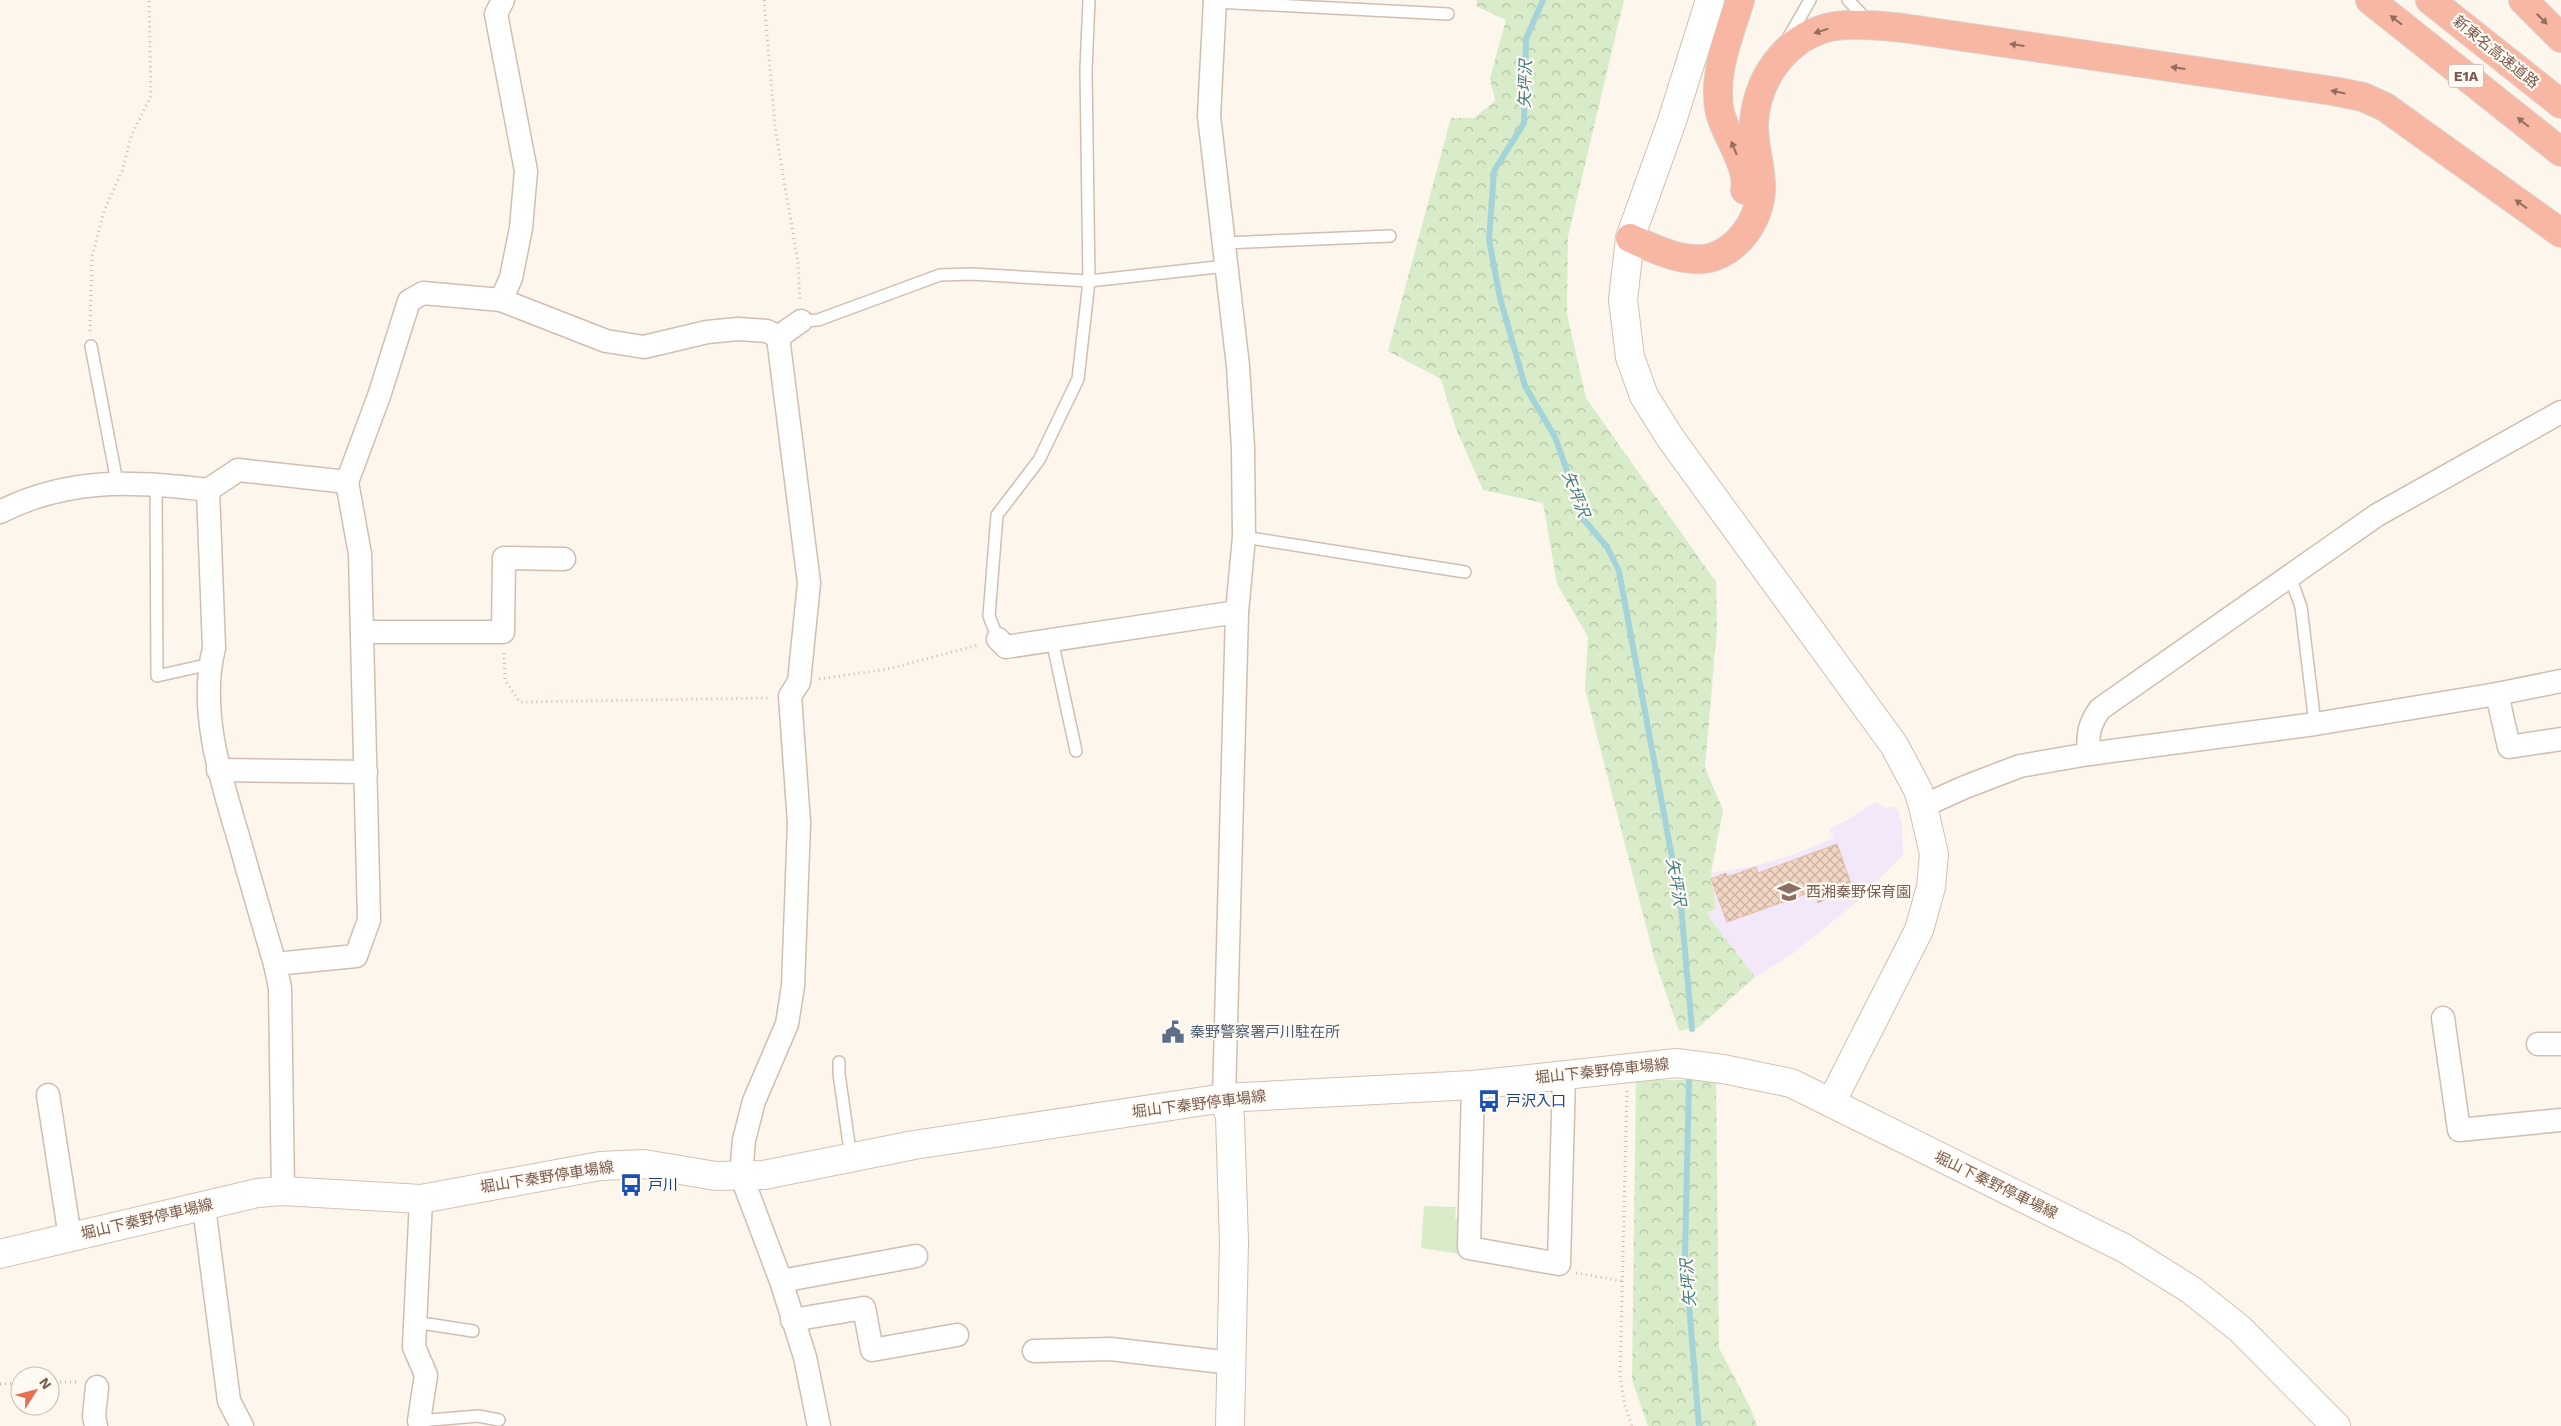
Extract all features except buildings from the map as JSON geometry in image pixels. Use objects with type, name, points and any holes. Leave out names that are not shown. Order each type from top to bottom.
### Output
[{"type":"highway","points":[[1630,238],[1663,239],[1684,243],[1708,241],[1729,225],[1742,207],[1746,185],[1741,164],[1721,114],[1718,91],[1720,65],[1740,0]]},
{"type":"highway","name":"E1A","points":[[2370,0],[2561,152]]},
{"type":"highway","name":"新東名高速道路","points":[[2430,0],[2561,104]]},
{"type":"highway","points":[[2523,0],[2561,38]]},
{"type":"highway","points":[[1630,238],[1663,252],[1696,260],[1724,251],[1746,232],[1755,219],[1762,188],[1755,142],[1756,107],[1764,82],[1775,62],[1796,43],[1816,32],[1846,25],[1874,25],[2363,97],[2385,107],[2413,125],[2561,232]]},
{"type":"main road","points":[[1710,0],[1672,122],[1630,238],[1623,300],[1630,357],[1644,396],[1671,439],[1894,745],[1918,790],[1934,854],[1931,887],[1919,930],[1831,1103]]},
{"type":"main road","name":"堀山下秦野停車場線","points":[[0,1254],[257,1193],[283,1191],[421,1199],[600,1166],[644,1164],[716,1176],[764,1175],[914,1145],[1224,1098],[1473,1085],[1676,1063],[1723,1069],[1791,1084],[2124,1248],[2191,1290],[2240,1329],[2336,1426]]},
{"type":"main road","points":[[1224,1098],[1230,1117],[1234,1242],[1230,1426]]},
{"type":"street","points":[[501,300],[510,278],[521,228],[526,171],[496,14],[503,0]]},
{"type":"street","points":[[1215,1],[1209,116],[1238,366],[1243,448],[1244,536],[1237,612],[1224,1098]]},
{"type":"street","points":[[275,964],[356,956],[370,920],[360,554],[347,482],[379,396],[409,300],[423,293],[501,300],[606,341],[644,347],[707,332],[738,329],[767,331],[778,337]]},
{"type":"street","points":[[778,337],[801,321]]},
{"type":"street","points":[[778,337],[809,583],[794,689],[799,822],[793,986],[787,1024],[754,1101],[744,1140],[741,1175],[781,1281],[805,1357],[819,1426]]},
{"type":"street","points":[[2089,754],[2087,736],[2091,721],[2100,709],[2377,515],[2561,412]]},
{"type":"street","points":[[0,512],[42,493],[116,482],[208,490],[238,470],[347,482]]},
{"type":"street","points":[[208,490],[214,648],[210,664],[211,734],[218,770],[275,964],[280,988],[283,1191]]},
{"type":"street","points":[[362,632],[503,632],[504,558],[564,559]]},
{"type":"street","points":[[998,639],[1006,647],[1237,612]]},
{"type":"street","points":[[1923,806],[1964,787],[2020,766],[2089,754],[2314,724],[2496,694],[2561,681]]},
{"type":"street","points":[[2496,694],[2509,747],[2561,739]]},
{"type":"street","points":[[218,770],[366,772]]},
{"type":"street","points":[[2443,1018],[2459,1130],[2561,1120]]},
{"type":"street","points":[[2538,1044],[2561,1044]]},
{"type":"street","points":[[1473,1085],[1469,1248],[1559,1264],[1564,1075]]},
{"type":"street","points":[[48,1095],[63,1129],[70,1237]]},
{"type":"street","points":[[419,1421],[426,1375],[414,1347],[421,1199]]},
{"type":"street","points":[[204,1207],[229,1401],[242,1426]]},
{"type":"street","points":[[781,1281],[916,1256]]},
{"type":"street","points":[[792,1320],[864,1308],[872,1350],[957,1335]]},
{"type":"street","points":[[1034,1351],[1110,1350],[1232,1364]]},
{"type":"street","points":[[96,1426],[94,1416],[97,1387]]},
{"type":"lane","points":[[998,639],[989,616],[997,515],[1039,460],[1078,379],[1089,281],[1086,70],[1089,0]]},
{"type":"lane","points":[[1775,62],[1810,0]]},
{"type":"lane","points":[[1848,0],[1860,15],[1874,25]]},
{"type":"lane","points":[[1215,1],[1448,14]]},
{"type":"lane","points":[[1224,243],[1390,236]]},
{"type":"lane","points":[[801,321],[818,320],[940,275],[971,274],[1089,281],[1226,266]]},
{"type":"lane","points":[[91,346],[116,482]]},
{"type":"lane","points":[[156,484],[157,676],[210,664]]},
{"type":"lane","points":[[1244,536],[1465,572]]},
{"type":"lane","points":[[2290,576],[2301,606],[2314,724]]},
{"type":"lane","points":[[1052,640],[1076,751]]},
{"type":"lane","points":[[839,1062],[851,1158]]},
{"type":"lane","points":[[415,1322],[473,1331]]},
{"type":"lane","points":[[419,1421],[478,1416],[499,1420]]},
{"type":"path","points":[[91,346],[92,257],[104,211],[122,171],[132,134],[151,96],[149,0]]},
{"type":"path","points":[[764,0],[775,126],[798,263],[801,321]]},
{"type":"path","points":[[503,632],[505,680],[520,702],[732,700],[888,669],[998,639]]},
{"type":"path","points":[[1628,1068],[1620,1377],[1625,1406],[1632,1426]]},
{"type":"path","points":[[1559,1264],[1569,1272],[1622,1281]]},
{"type":"shaded area","name":"西湘秦野保育園","points":[[1875,802],[1885,808],[1897,807],[1902,825],[1903,855],[1853,905],[1792,954],[1755,977],[1707,914],[1716,908],[1711,873],[1755,866],[1792,855],[1834,838],[1829,829]]},
{"type":"green space","points":[[1477,0],[1624,0],[1568,236],[1567,314],[1586,398],[1716,582],[1717,628],[1705,768],[1723,810],[1711,873],[1716,908],[1707,914],[1755,977],[1699,1027],[1679,1031],[1655,961],[1585,689],[1588,637],[1557,584],[1543,503],[1483,490],[1456,429],[1441,379],[1388,351],[1451,118],[1474,118],[1495,101],[1490,78],[1506,20],[1476,6]]},
{"type":"green space","points":[[1636,1080],[1716,1080],[1719,1348],[1750,1407],[1757,1426],[1648,1426],[1632,1380]]},
{"type":"green space","points":[[1424,1206],[1456,1207],[1455,1218],[1461,1218],[1460,1254],[1421,1248]]},
{"type":"waterway","name":"矢坪沢","points":[[1543,0],[1526,39],[1524,123],[1494,171],[1489,240],[1500,298],[1525,386],[1555,437],[1585,521],[1607,547],[1619,571],[1681,906],[1692,1029]]},
{"type":"waterway","name":"矢坪沢","points":[[1689,1080],[1685,1256],[1699,1426]]},
{"type":"place","name":"西湘秦野保育園","points":[[1789,892]]},
{"type":"place","name":"秦野警察署戸川駐在所","points":[[1173,1032]]},
{"type":"place","name":"戸沢入口","points":[[1489,1101]]},
{"type":"place","name":"戸川","points":[[631,1185]]}]
